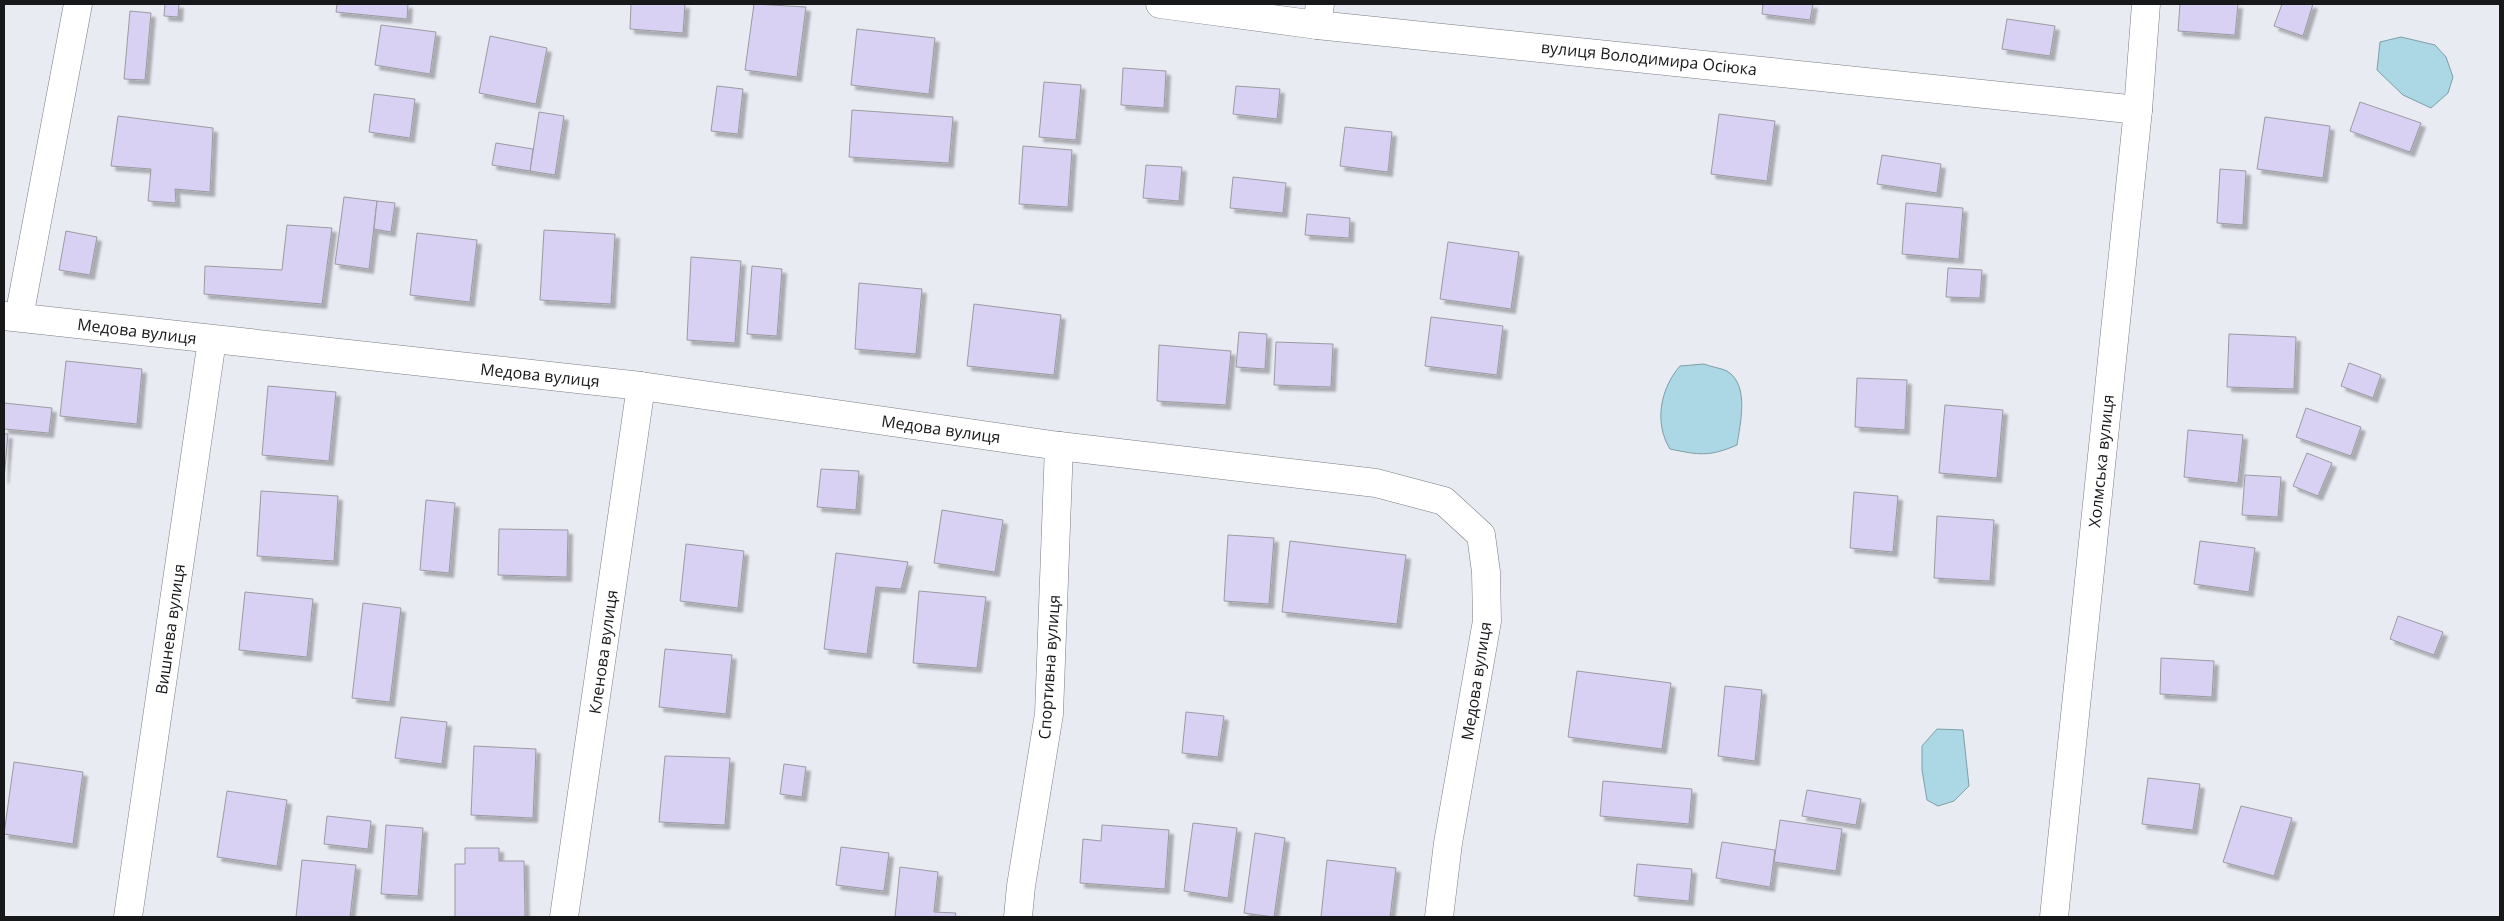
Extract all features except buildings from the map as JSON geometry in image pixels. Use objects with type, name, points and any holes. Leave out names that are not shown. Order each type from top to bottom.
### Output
[{"type":"street","points":[[11,316],[78,4]]},
{"type":"street","name":"вулиця Володимира Осіюка","points":[[1160,4],[1318,14],[2138,110]]},
{"type":"street","name":"Холмська вулиця","points":[[2054,917],[2138,110],[2146,4]]},
{"type":"street","name":"Медова вулиця","points":[[11,316],[212,340],[641,386],[1059,446],[1376,483],[1444,501],[1480,535],[1486,572],[1487,621],[1448,843],[1439,917]]},
{"type":"street","name":"Вишнева вулиця","points":[[128,917],[212,340]]},
{"type":"street","name":"Кленова вулиця","points":[[564,917],[641,386]]},
{"type":"street","name":"Спортивна вулиця","points":[[1018,917],[1021,886],[1049,714],[1059,446]]},
{"type":"water","points":[[2401,37],[2435,45],[2446,57],[2453,77],[2448,93],[2431,108],[2403,95],[2377,70],[2380,42]]},
{"type":"water","points":[[1704,364],[1727,371],[1734,377],[1739,386],[1742,405],[1737,445],[1719,452],[1704,454],[1670,449],[1665,439],[1661,417],[1664,396],[1668,385],[1680,366]]},
{"type":"water","points":[[1937,729],[1963,730],[1969,786],[1954,801],[1938,806],[1927,800],[1922,770],[1922,746]]}]
